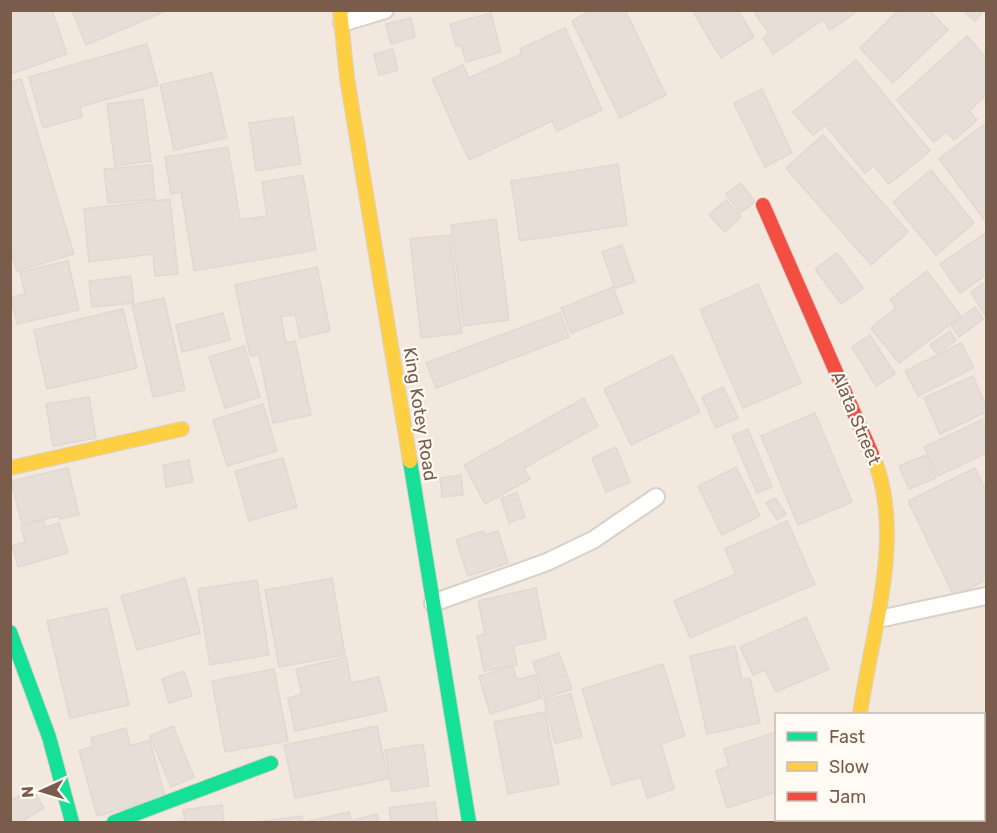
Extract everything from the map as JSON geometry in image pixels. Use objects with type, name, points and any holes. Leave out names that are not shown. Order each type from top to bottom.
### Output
[{"type":"street","name":"King Kotey Road","points":[[341,16],[347,78],[469,822]]},
{"type":"street","name":"Alata Street","points":[[763,205],[878,467],[886,510],[885,563],[879,619],[865,679],[860,713]]},
{"type":"street","points":[[10,468],[182,429]]},
{"type":"street","points":[[10,632],[49,737],[72,822]]},
{"type":"street","points":[[114,822],[271,763]]},
{"type":"lane","points":[[341,16],[385,10]]},
{"type":"lane","points":[[433,603],[556,558],[593,540],[656,497]]},
{"type":"lane","points":[[879,619],[987,596]]},
{"type":"shaded area","points":[[10,11],[986,11],[986,822],[11,822]]},
{"type":"building","points":[[10,10],[52,10],[67,54],[11,74]]},
{"type":"building","points":[[72,10],[168,10],[86,45]]},
{"type":"building","points":[[592,10],[625,10],[666,95],[620,118],[572,21]]},
{"type":"building","points":[[692,10],[738,10],[754,37],[721,58]]},
{"type":"building","points":[[753,10],[853,10],[855,13],[830,30],[823,20],[773,54],[763,38],[769,34]]},
{"type":"building","points":[[899,10],[929,10],[948,30],[893,83],[860,48]]},
{"type":"building","points":[[962,10],[984,10],[975,21]]},
{"type":"building","points":[[491,13],[501,52],[466,62],[461,45],[456,46],[450,24]]},
{"type":"building","points":[[411,18],[415,37],[391,44],[386,24]]},
{"type":"building","points":[[565,28],[602,110],[557,131],[552,121],[469,160],[432,79],[463,65],[469,78],[522,54],[520,49]]},
{"type":"building","points":[[967,36],[986,58],[986,95],[969,111],[977,120],[954,140],[946,132],[934,142],[897,100]]},
{"type":"building","points":[[147,44],[158,85],[80,107],[82,117],[43,128],[29,77]]},
{"type":"building","points":[[393,49],[398,70],[379,75],[374,54]]},
{"type":"building","points":[[856,60],[930,151],[889,184],[874,166],[865,173],[825,125],[813,135],[793,112]]},
{"type":"building","points":[[212,73],[227,138],[174,150],[160,85]]},
{"type":"building","points":[[21,79],[74,254],[17,271],[10,249],[10,82]]},
{"type":"building","points":[[762,89],[792,153],[765,167],[734,103]]},
{"type":"building","points":[[143,99],[151,161],[115,166],[107,104]]},
{"type":"building","points":[[293,117],[301,164],[256,171],[249,123]]},
{"type":"building","points":[[986,123],[986,222],[939,159]]},
{"type":"building","points":[[823,135],[908,232],[871,265],[786,168]]},
{"type":"building","points":[[228,147],[240,220],[267,216],[262,182],[303,175],[316,250],[194,271],[181,192],[171,194],[165,157]]},
{"type":"building","points":[[618,164],[627,225],[520,241],[511,181]]},
{"type":"building","points":[[152,165],[155,199],[108,203],[104,169]]},
{"type":"building","points":[[931,170],[974,223],[936,255],[893,202]]},
{"type":"building","points":[[741,183],[755,202],[740,213],[726,194]]},
{"type":"building","points":[[170,199],[178,274],[155,276],[153,254],[89,262],[84,209]]},
{"type":"building","points":[[726,200],[741,217],[725,232],[709,215]]},
{"type":"building","points":[[496,219],[509,320],[464,326],[451,225]]},
{"type":"building","points":[[984,234],[986,237],[986,275],[960,293],[940,264]]},
{"type":"building","points":[[450,235],[462,333],[421,338],[410,239]]},
{"type":"building","points":[[622,245],[635,282],[615,288],[602,252]]},
{"type":"building","points":[[837,253],[863,288],[841,304],[815,269]]},
{"type":"building","points":[[68,261],[79,310],[17,324],[11,297],[25,294],[20,272]]},
{"type":"building","points":[[317,267],[330,331],[300,338],[295,314],[281,317],[286,343],[295,341],[311,415],[273,423],[259,355],[250,356],[235,285]]},
{"type":"building","points":[[927,271],[961,316],[899,363],[871,328],[896,308],[890,300]]},
{"type":"building","points":[[131,276],[134,303],[92,307],[89,281]]},
{"type":"building","points":[[986,282],[986,317],[971,292]]},
{"type":"building","points":[[758,284],[801,383],[743,408],[700,310]]},
{"type":"building","points":[[613,287],[623,313],[571,333],[561,308]]},
{"type":"building","points":[[164,298],[185,390],[153,397],[132,305]]},
{"type":"building","points":[[975,307],[983,319],[959,337],[951,325]]},
{"type":"building","points":[[123,309],[137,368],[47,389],[34,330]]},
{"type":"building","points":[[223,313],[230,340],[182,352],[176,325]]},
{"type":"building","points":[[560,313],[569,337],[436,388],[426,363]]},
{"type":"building","points":[[950,331],[956,340],[937,354],[930,345]]},
{"type":"building","points":[[870,335],[895,374],[876,386],[852,347]]},
{"type":"building","points":[[961,343],[974,368],[918,396],[905,371]]},
{"type":"building","points":[[244,346],[260,397],[225,408],[209,357]]},
{"type":"building","points":[[672,355],[700,412],[631,445],[604,389]]},
{"type":"building","points":[[973,376],[986,406],[986,412],[940,434],[924,398]]},
{"type":"building","points":[[723,387],[738,418],[716,428],[702,397]]},
{"type":"building","points":[[89,397],[96,438],[53,446],[46,404]]},
{"type":"building","points":[[584,398],[598,426],[524,468],[530,479],[485,504],[464,465]]},
{"type":"building","points":[[263,404],[277,451],[227,466],[213,420]]},
{"type":"building","points":[[815,413],[852,502],[798,525],[761,436]]},
{"type":"building","points":[[986,418],[986,453],[938,476],[924,447]]},
{"type":"building","points":[[748,429],[772,487],[757,493],[732,436]]},
{"type":"building","points":[[616,447],[630,482],[606,492],[592,458]]},
{"type":"building","points":[[926,455],[936,478],[909,489],[899,466]]},
{"type":"building","points":[[283,458],[297,507],[249,521],[235,471]]},
{"type":"building","points":[[189,460],[193,482],[166,487],[163,465]]},
{"type":"building","points":[[736,467],[760,516],[722,535],[698,486]]},
{"type":"building","points":[[68,468],[79,515],[60,519],[59,516],[22,524],[11,481]]},
{"type":"building","points":[[975,468],[986,491],[986,580],[954,596],[908,501]]},
{"type":"building","points":[[461,475],[463,495],[442,497],[440,478]]},
{"type":"building","points":[[517,493],[525,517],[509,523],[501,498]]},
{"type":"building","points":[[775,498],[786,514],[777,520],[766,503]]},
{"type":"building","points":[[44,520],[45,527],[59,523],[68,553],[18,567],[12,546],[25,542],[21,527]]},
{"type":"building","points":[[787,521],[815,584],[690,638],[674,601],[736,574],[725,549]]},
{"type":"building","points":[[483,531],[485,535],[498,531],[508,563],[468,576],[456,540]]},
{"type":"building","points":[[185,578],[200,633],[137,650],[121,596]]},
{"type":"building","points":[[332,578],[345,655],[279,667],[265,590]]},
{"type":"building","points":[[257,580],[269,655],[210,665],[198,589]]},
{"type":"building","points":[[536,588],[546,639],[513,646],[517,665],[484,671],[477,636],[485,634],[478,601]]},
{"type":"building","points":[[107,608],[129,705],[70,718],[47,621]]},
{"type":"building","points":[[806,617],[829,669],[776,692],[765,670],[753,675],[740,647]]},
{"type":"building","points":[[735,646],[742,680],[750,678],[760,723],[707,734],[690,656]]},
{"type":"building","points":[[559,653],[572,689],[545,698],[533,662]]},
{"type":"building","points":[[346,657],[351,683],[379,677],[387,711],[295,731],[288,698],[302,694],[296,669]]},
{"type":"building","points":[[663,664],[685,736],[661,744],[674,789],[647,798],[641,777],[612,785],[582,689]]},
{"type":"building","points":[[513,666],[517,680],[535,675],[542,698],[490,714],[479,676]]},
{"type":"building","points":[[274,669],[288,741],[225,752],[212,681]]},
{"type":"building","points":[[184,671],[192,696],[169,703],[162,679]]},
{"type":"building","points":[[571,694],[582,737],[555,743],[544,700]]},
{"type":"building","points":[[545,712],[559,784],[508,794],[494,722]]},
{"type":"building","points":[[173,726],[194,777],[171,787],[150,736]]},
{"type":"building","points":[[377,726],[388,779],[295,798],[284,745]]},
{"type":"building","points":[[126,728],[130,746],[150,740],[165,797],[97,816],[79,751],[93,746],[91,738]]},
{"type":"building","points":[[775,732],[775,792],[727,808],[716,771],[729,766],[724,749]]},
{"type":"building","points":[[423,744],[429,786],[392,792],[385,750]]},
{"type":"building","points":[[32,788],[44,808],[21,822],[12,822],[10,801]]},
{"type":"building","points":[[435,802],[438,822],[391,822],[389,808]]},
{"type":"building","points":[[222,805],[224,822],[174,822],[185,821],[183,810]]},
{"type":"building","points":[[349,812],[351,821],[377,814],[379,822],[305,822]]},
{"type":"building","points":[[302,816],[303,822],[256,822]]},
{"type":"building","points":[[894,821],[961,822],[894,822]]},
{"type":"traffic: fast","points":[[410,461],[469,822]]},
{"type":"traffic: fast","points":[[10,632],[49,737],[72,822]]},
{"type":"traffic: fast","points":[[114,822],[271,763]]},
{"type":"traffic: slow","points":[[340,10],[347,78],[410,461]]},
{"type":"traffic: slow","points":[[10,468],[182,429]]},
{"type":"traffic: slow","points":[[860,713],[878,617],[886,549],[886,516],[882,484],[872,454]]},
{"type":"traffic: jam","points":[[763,205],[872,454]]}]
